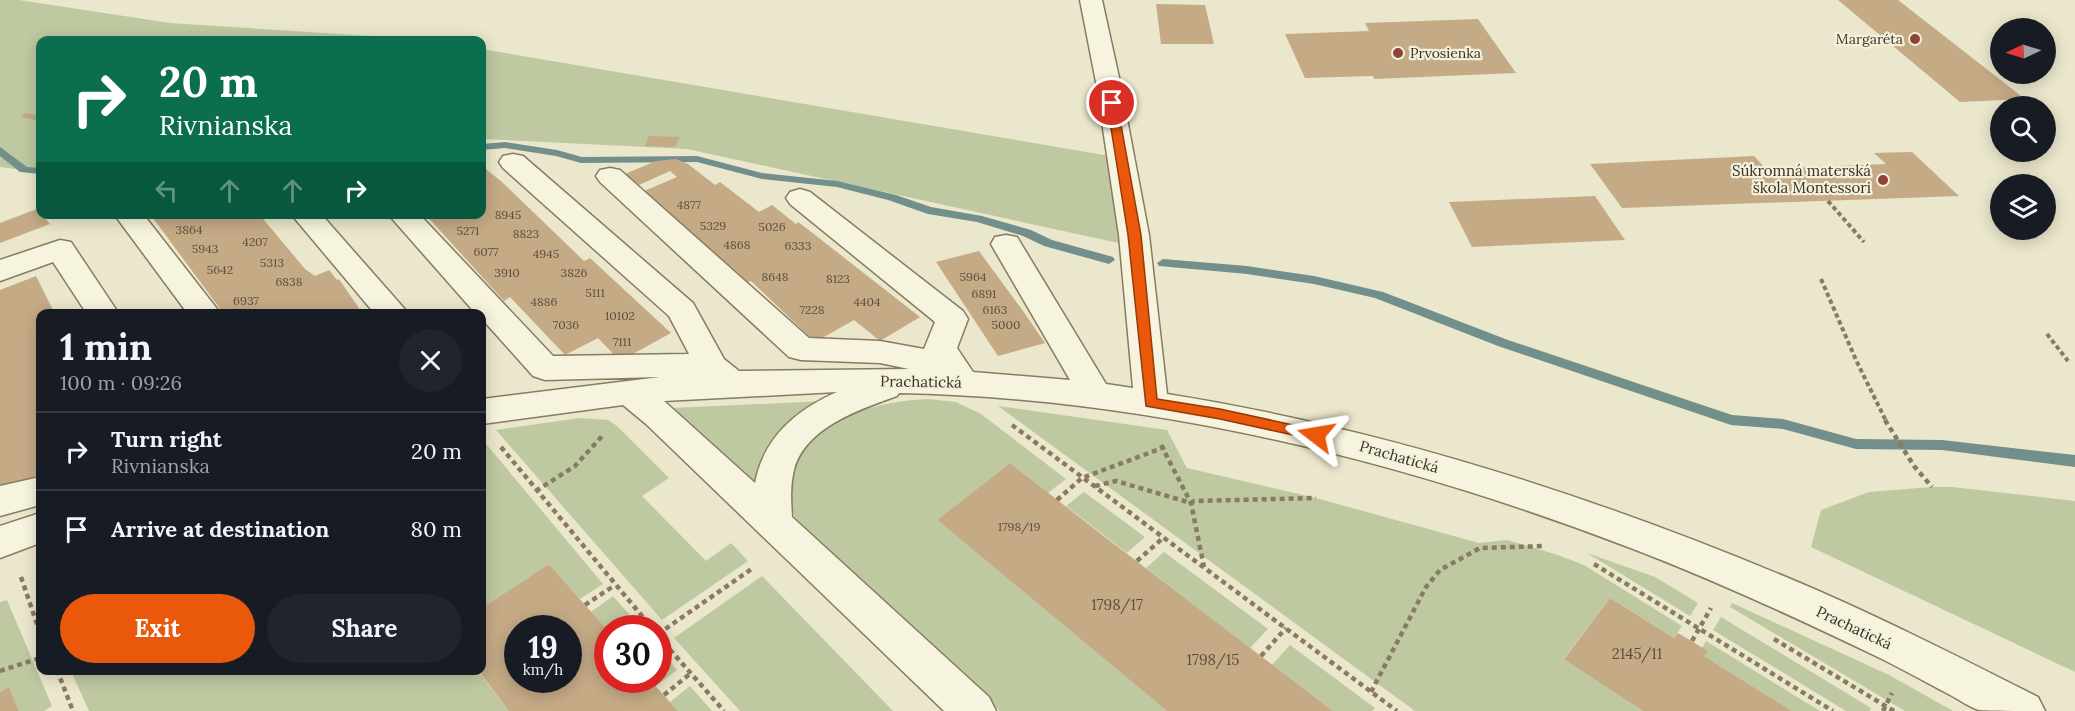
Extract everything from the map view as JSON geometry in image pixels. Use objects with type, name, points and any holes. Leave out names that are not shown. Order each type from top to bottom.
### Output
[{"type":"street","points":[[1091,0],[1108,82],[1135,246],[1151,403]]},
{"type":"street","points":[[513,162],[682,310],[723,375]]},
{"type":"street","points":[[610,176],[801,349],[880,352],[956,374]]},
{"type":"street","points":[[800,198],[952,319],[940,350],[956,374]]},
{"type":"street","points":[[132,219],[201,309]]},
{"type":"street","points":[[309,219],[389,309]]},
{"type":"street","points":[[407,219],[545,368],[637,365],[723,375]]},
{"type":"street","points":[[1006,244],[1096,396]]},
{"type":"street","points":[[0,270],[60,249],[99,309]]},
{"type":"street","name":"Prachatická","points":[[488,426],[629,392],[723,375],[903,381],[956,374],[1151,403],[1295,429],[1516,492],[1641,536],[1839,620],[2023,711]]},
{"type":"street","points":[[773,522],[770,498],[772,474],[781,454],[793,437],[812,421],[835,408],[903,381]]},
{"type":"street","points":[[629,392],[658,414],[974,711]]},
{"type":"street","points":[[0,501],[36,492]]},
{"type":"path","points":[[1828,201],[1864,242]]},
{"type":"path","points":[[1821,279],[1887,426],[1922,477],[1932,487]]},
{"type":"path","points":[[2047,334],[2068,361]]},
{"type":"path","points":[[956,374],[982,403],[1395,711]]},
{"type":"path","points":[[488,426],[536,491],[641,615]]},
{"type":"path","points":[[536,491],[575,466],[602,436]]},
{"type":"path","points":[[1159,441],[1191,503],[1204,567]]},
{"type":"path","points":[[1057,500],[1082,478],[1169,447]]},
{"type":"path","points":[[1094,486],[1116,481],[1191,503],[1194,501],[1316,498]]},
{"type":"path","points":[[16,536],[36,617]]},
{"type":"path","points":[[1137,561],[1163,538]]},
{"type":"path","points":[[1371,692],[1426,587],[1440,570],[1480,548],[1523,545],[1555,546],[1531,539]]},
{"type":"path","points":[[1589,561],[1833,711]]},
{"type":"path","points":[[672,625],[753,568]]},
{"type":"path","points":[[585,605],[615,585]]},
{"type":"path","points":[[1692,641],[1714,603]]},
{"type":"path","points":[[1261,656],[1286,628]]},
{"type":"path","points":[[672,651],[724,711]]},
{"type":"path","points":[[0,671],[36,659]]},
{"type":"path","points":[[664,695],[691,673]]},
{"type":"path","points":[[59,675],[71,710]]},
{"type":"green space","points":[[0,0],[19,0],[170,23],[371,36],[36,36],[36,172],[0,167]]},
{"type":"green space","points":[[486,50],[1110,156],[1123,244],[687,149],[486,139]]},
{"type":"green space","points":[[928,399],[956,402],[981,414],[1066,479],[1048,493],[1010,463],[937,520],[1167,711],[1000,711],[798,526],[790,501],[788,485],[791,472],[798,459],[815,439],[844,419],[876,406]]},
{"type":"green space","points":[[826,401],[779,435],[764,457],[755,487],[671,408]]},
{"type":"green space","points":[[998,406],[1167,430],[1187,468],[1316,498],[1479,543],[1507,540],[1558,555],[1584,565],[1682,626],[1674,638],[1610,598],[1564,658],[1643,711],[1415,711]]},
{"type":"green space","points":[[580,418],[608,420],[617,426],[669,478],[642,496],[706,561],[731,543],[748,561],[669,615],[658,615],[496,430]]},
{"type":"green space","points":[[486,444],[603,584],[580,599],[549,564],[486,605]]},
{"type":"green space","points":[[1952,487],[2075,501],[2075,672],[1811,547],[1821,510],[1869,492]]},
{"type":"green space","points":[[1084,492],[1145,537],[1127,553],[1066,506]]},
{"type":"green space","points":[[1164,552],[1268,629],[1250,648],[1146,568]]},
{"type":"green space","points":[[1587,553],[1655,577],[1698,603],[1690,616]]},
{"type":"green space","points":[[762,576],[893,711],[740,711],[674,638]]},
{"type":"green space","points":[[613,596],[630,615],[594,616],[591,612]]},
{"type":"green space","points":[[7,600],[36,668],[36,675],[39,675],[52,706],[44,711],[19,711],[9,687],[0,692],[0,602]]},
{"type":"green space","points":[[1732,603],[1889,675],[1953,711],[1905,711],[1730,607]]},
{"type":"green space","points":[[1721,617],[1871,708],[1870,711],[1846,711],[1713,630]]},
{"type":"green space","points":[[1706,641],[1820,711],[1792,711],[1704,656],[1708,651],[1702,648]]},
{"type":"green space","points":[[1290,645],[1375,708],[1372,711],[1333,711],[1272,665]]},
{"type":"green space","points":[[672,664],[677,670],[672,674]]},
{"type":"green space","points":[[73,675],[481,675],[509,711],[89,711]]},
{"type":"green space","points":[[690,686],[712,711],[678,711],[670,702]]},
{"type":"building","name":"Margaréta","points":[[1838,0],[1898,0],[1990,72],[1990,84],[2006,84],[2021,96],[1990,96],[1990,101],[1960,102]]},
{"type":"building","points":[[1156,4],[1205,5],[1214,44],[1161,44]]},
{"type":"building","name":"Prvosienka","points":[[1478,19],[1516,73],[1374,79],[1373,76],[1305,78],[1285,34],[1369,31],[1365,23]]},
{"type":"building","points":[[26,113],[36,116],[36,120],[20,117]]},
{"type":"building","points":[[649,136],[680,137],[675,147],[645,146]]},
{"type":"building","points":[[1912,152],[1959,196],[1622,208],[1590,164],[1754,156],[1766,169],[1886,164],[1874,153]]},
{"type":"building","points":[[676,159],[688,164],[715,185],[720,182],[759,212],[772,205],[796,224],[798,222],[810,231],[920,317],[880,341],[854,320],[815,342],[751,281],[748,282],[644,191],[677,177],[670,171],[639,185],[625,174],[656,161]]},
{"type":"building","points":[[486,169],[584,261],[590,258],[671,333],[620,361],[598,338],[565,355],[510,297],[504,301],[430,219],[486,219]]},
{"type":"building","points":[[1595,196],[1625,240],[1472,247],[1449,202]]},
{"type":"building","points":[[36,209],[36,219],[46,219],[50,224],[0,243],[0,223]]},
{"type":"building","points":[[154,219],[263,219],[305,269],[315,276],[329,270],[337,280],[339,279],[360,309],[220,309]]},
{"type":"building","points":[[979,251],[1045,343],[998,356],[936,262]]},
{"type":"building","points":[[36,276],[52,309],[36,309],[36,476],[2,491],[0,484],[0,290]]},
{"type":"building","points":[[1010,463],[1333,711],[1167,711],[937,520]]},
{"type":"building","points":[[549,564],[594,615],[594,693],[662,693],[678,711],[509,711],[482,675],[486,675],[486,605]]},
{"type":"building","points":[[1610,598],[1674,638],[1678,633],[1708,651],[1704,656],[1792,711],[1643,711],[1564,659]]},
{"type":"building","points":[[9,687],[19,711],[0,711],[0,692]]},
{"type":"waterway","points":[[486,147],[505,145],[557,153],[581,160],[697,159],[762,176],[837,184],[892,197],[928,210],[978,219],[1027,233],[1048,243],[1109,260]]},
{"type":"waterway","points":[[0,150],[24,170],[36,171]]},
{"type":"waterway","points":[[1163,263],[1247,270],[1314,280],[1378,295],[1503,343],[1731,420],[1783,424],[1856,444],[1942,445],[2075,461]]},
{"type":"place","name":"Margaréta","points":[[1915,39]]},
{"type":"place","name":"Prvosienka","points":[[1398,53]]},
{"type":"place","name":"Súkromná materská škola Montessori","points":[[1883,180]]},
{"type":"route","points":[[1112,103],[1134,235],[1151,403],[1220,414],[1316,435]]}]
